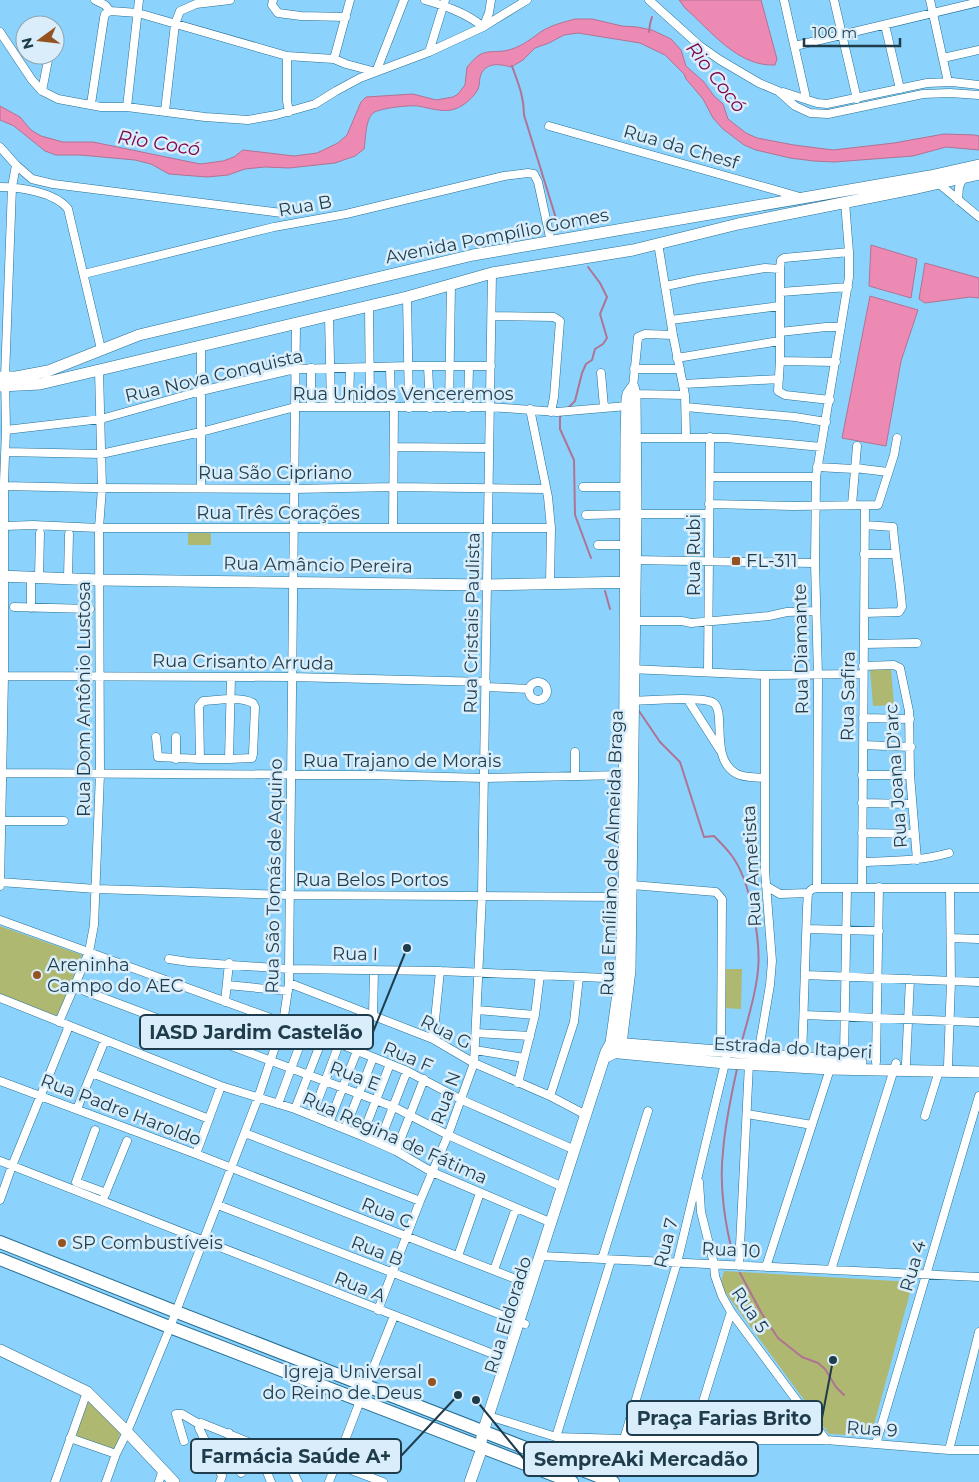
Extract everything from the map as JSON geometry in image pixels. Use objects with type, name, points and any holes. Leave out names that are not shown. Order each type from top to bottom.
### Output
[{"type":"main road","points":[[0,1242],[613,1482]]},
{"type":"main road","points":[[0,1259],[170,1327],[572,1482]]},
{"type":"street","points":[[95,0],[110,11]]},
{"type":"street","points":[[127,107],[139,0]]},
{"type":"street","points":[[165,111],[177,17],[183,8],[196,4],[230,0]]},
{"type":"street","points":[[273,0],[272,6],[278,13],[346,18]]},
{"type":"street","points":[[334,59],[350,0]]},
{"type":"street","points":[[376,72],[404,0]]},
{"type":"street","points":[[425,0],[444,3],[474,19],[483,27]]},
{"type":"street","points":[[483,27],[489,13],[491,0]]},
{"type":"street","points":[[0,32],[32,80],[42,90],[58,98],[115,108],[127,107],[248,120],[290,112],[315,104],[336,91],[376,72],[429,52],[483,27],[527,0]]},
{"type":"street","points":[[649,0],[700,46],[720,60],[759,83],[817,103],[827,104],[857,99],[927,83],[948,82],[979,85]]},
{"type":"street","points":[[784,0],[806,98]]},
{"type":"street","points":[[834,0],[857,99]]},
{"type":"street","points":[[930,0],[948,82]]},
{"type":"street","points":[[795,46],[979,2]]},
{"type":"street","points":[[429,52],[444,3]]},
{"type":"street","points":[[91,104],[104,18],[105,14],[110,11],[138,13],[287,56],[334,59],[376,72]]},
{"type":"street","points":[[885,26],[900,88]]},
{"type":"street","points":[[943,58],[979,50]]},
{"type":"street","points":[[287,56],[287,101],[290,112]]},
{"type":"street","points":[[42,90],[47,65]]},
{"type":"street","points":[[778,91],[802,110],[820,115],[923,94],[979,95]]},
{"type":"street","name":"Rua da Chesf","points":[[549,126],[804,198]]},
{"type":"street","points":[[0,147],[16,166],[32,179],[53,184],[282,213]]},
{"type":"street","name":"Avenida Pompílio Gomes","points":[[2,381],[48,370],[153,331],[473,255],[804,198],[979,165]]},
{"type":"street","points":[[0,884],[2,576],[5,526],[3,484],[6,430],[2,381],[4,280],[12,187],[16,166]]},
{"type":"street","name":"Rua B","points":[[84,274],[274,227],[346,214],[514,174],[532,174],[536,176],[547,243]]},
{"type":"street","name":"Avenida Pompílio Gomes","points":[[2,381],[40,384],[407,297],[492,273],[547,265],[658,243],[738,224],[979,174]]},
{"type":"street","points":[[958,200],[959,187],[963,178]]},
{"type":"street","points":[[938,183],[979,217]]},
{"type":"street","points":[[0,187],[12,187],[46,195],[66,206],[69,211],[101,349]]},
{"type":"street","name":"Rua Diamante","points":[[812,890],[818,676],[815,611],[816,477],[848,287],[849,252],[845,202]]},
{"type":"street","points":[[547,243],[543,254],[547,265]]},
{"type":"street","points":[[658,243],[685,395],[686,438]]},
{"type":"street","points":[[524,247],[527,257],[526,268]]},
{"type":"street","points":[[666,286],[765,268],[781,264],[787,258],[849,252]]},
{"type":"street","points":[[781,264],[778,391],[782,394],[830,400]]},
{"type":"street","name":"Rua Cristais Paulista","points":[[479,973],[486,685],[492,273]]},
{"type":"street","points":[[449,408],[451,285]]},
{"type":"street","points":[[781,292],[848,287]]},
{"type":"street","points":[[407,297],[409,408]]},
{"type":"street","points":[[369,306],[370,407]]},
{"type":"street","points":[[671,320],[780,306]]},
{"type":"street","points":[[329,316],[331,407]]},
{"type":"street","points":[[492,316],[554,317],[560,321],[554,412]]},
{"type":"street","name":"Rua São Tomás de Aquino","points":[[106,1482],[218,1205],[272,1060],[283,1022],[290,969],[296,323]]},
{"type":"street","points":[[678,358],[826,327],[841,328]]},
{"type":"street","name":"Rua Emíliano de Almeida Braga","points":[[630,560],[626,545],[631,514],[626,487],[636,341],[641,335],[673,335]]},
{"type":"street","points":[[201,345],[202,488]]},
{"type":"street","points":[[780,361],[836,362]]},
{"type":"street","points":[[428,366],[430,408]]},
{"type":"street","name":"Rua Nova Conquista","points":[[6,430],[101,418],[295,369],[491,366]]},
{"type":"street","points":[[390,367],[394,447],[393,527]]},
{"type":"street","points":[[468,408],[469,367]]},
{"type":"street","points":[[311,368],[311,407]]},
{"type":"street","points":[[349,407],[350,368]]},
{"type":"street","points":[[634,369],[680,369]]},
{"type":"street","name":"Rua Dom Antônio Lustosa","points":[[59,1022],[89,952],[93,935],[96,889],[100,774],[99,528],[102,488],[99,370]]},
{"type":"street","points":[[601,373],[604,407]]},
{"type":"street","points":[[682,384],[779,379]]},
{"type":"street","points":[[632,392],[685,395]]},
{"type":"street","name":"Rua Emíliano de Almeida Braga","points":[[611,1050],[625,980],[633,890],[634,701],[630,669],[630,438],[626,406],[632,392]]},
{"type":"street","name":"Rua Unidos Venceremos","points":[[5,452],[101,454],[201,432],[295,407],[490,407],[554,412],[626,406]]},
{"type":"street","points":[[686,407],[795,417],[826,422]]},
{"type":"street","points":[[530,409],[546,489],[551,528],[550,584]]},
{"type":"street","points":[[630,438],[710,437],[821,448]]},
{"type":"street","name":"Rua Rubi","points":[[708,672],[710,437]]},
{"type":"street","points":[[709,504],[878,505],[894,455],[897,438]]},
{"type":"street","points":[[852,505],[857,446]]},
{"type":"street","points":[[394,447],[489,448]]},
{"type":"street","points":[[817,467],[855,468],[888,472]]},
{"type":"street","points":[[710,477],[816,477]]},
{"type":"street","name":"Rua São Cipriano","points":[[3,484],[102,488],[294,489],[393,486],[546,489]]},
{"type":"street","points":[[583,487],[626,487]]},
{"type":"street","name":"Rua Safira","points":[[862,887],[865,506]]},
{"type":"street","points":[[586,515],[709,514]]},
{"type":"street","points":[[864,613],[899,612],[902,607],[893,526],[865,525]]},
{"type":"street","name":"Rua Três Corações","points":[[5,526],[99,528],[551,528]]},
{"type":"street","points":[[31,608],[40,533]]},
{"type":"street","points":[[68,578],[69,534]]},
{"type":"street","points":[[598,545],[626,545]]},
{"type":"street","points":[[864,554],[895,554]]},
{"type":"street","points":[[630,560],[815,563]]},
{"type":"street","name":"Rua Amâncio Pereira","points":[[2,576],[99,580],[487,585],[630,582]]},
{"type":"street","name":"Rua Emíliano de Almeida Braga","points":[[630,582],[635,621],[630,669],[624,775],[633,890]]},
{"type":"street","points":[[14,607],[90,609]]},
{"type":"street","points":[[635,621],[682,621],[691,623],[769,616],[787,612],[815,611]]},
{"type":"street","points":[[864,644],[917,643]]},
{"type":"street","name":"Rua Joana D'arc","points":[[863,666],[894,665],[900,668],[910,718],[910,775],[917,860]]},
{"type":"street","points":[[630,669],[765,675],[818,676],[863,674]]},
{"type":"street","name":"Rua Ametista","points":[[758,1055],[770,985],[772,961],[766,886],[765,675]]},
{"type":"street","name":"Rua Crisanto Arruda","points":[[2,676],[292,677],[486,685],[529,689]]},
{"type":"street","points":[[229,759],[231,677]]},
{"type":"street","points":[[156,737],[158,757],[176,759],[200,759],[229,759],[252,758],[254,754],[255,707],[253,703],[247,700],[230,700],[203,701],[200,703],[200,759]]},
{"type":"street","points":[[688,700],[730,769],[737,774],[764,778]]},
{"type":"street","points":[[634,701],[709,701],[718,707],[720,750]]},
{"type":"street","points":[[863,718],[910,718]]},
{"type":"street","points":[[176,738],[176,759]]},
{"type":"street","points":[[863,745],[910,747]]},
{"type":"street","points":[[575,752],[575,776]]},
{"type":"street","name":"Rua Trajano de Morais","points":[[1,773],[372,775],[484,778],[624,775]]},
{"type":"street","points":[[862,774],[910,775]]},
{"type":"street","points":[[862,803],[912,804]]},
{"type":"street","points":[[1,821],[64,821]]},
{"type":"street","points":[[862,832],[915,834]]},
{"type":"street","points":[[862,862],[917,860],[949,853]]},
{"type":"street","name":"Rua Belos Portos","points":[[0,884],[290,895],[482,895],[633,890],[716,892],[722,899],[725,1056]]},
{"type":"street","points":[[766,886],[780,894],[862,887],[979,888]]},
{"type":"street","points":[[844,1056],[847,888]]},
{"type":"street","points":[[876,1062],[879,888]]},
{"type":"street","points":[[925,1116],[944,1068],[950,1021],[950,888]]},
{"type":"street","points":[[802,1058],[807,929],[812,890]]},
{"type":"street","name":"Rua F","points":[[0,920],[323,1037],[407,1071],[462,1100],[575,1150]]},
{"type":"street","points":[[807,929],[879,931]]},
{"type":"street","points":[[951,938],[979,939]]},
{"type":"street","name":"Rua I","points":[[169,959],[290,969],[440,971],[625,980]]},
{"type":"street","points":[[225,1002],[229,964]]},
{"type":"street","points":[[373,1016],[374,970]]},
{"type":"street","points":[[433,1039],[440,971]]},
{"type":"street","name":"Rua N","points":[[378,1310],[462,1100],[474,1064],[479,973]]},
{"type":"street","points":[[518,1083],[535,1015],[540,975]]},
{"type":"street","points":[[805,975],[979,982]]},
{"type":"street","points":[[550,1096],[574,1022],[579,977]]},
{"type":"street","points":[[831,1270],[899,1065],[908,1019],[910,979]]},
{"type":"street","name":"Rua G","points":[[227,986],[288,987],[373,1016],[433,1039],[474,1064],[550,1096],[586,1114]]},
{"type":"street","name":"Rua E","points":[[74,987],[394,1107],[448,1135],[563,1187]]},
{"type":"street","name":"Rua Regina de Fátima","points":[[0,998],[222,1086],[295,1109],[362,1136],[396,1151],[432,1172],[552,1224]]},
{"type":"street","points":[[477,1010],[535,1015]]},
{"type":"street","points":[[804,1015],[979,1022]]},
{"type":"street","points":[[0,1200],[40,1095],[69,1026]]},
{"type":"street","points":[[278,1104],[305,1030]]},
{"type":"street","points":[[476,1033],[530,1036]]},
{"type":"street","points":[[295,1109],[323,1037]]},
{"type":"street","points":[[77,1109],[105,1040]]},
{"type":"street","points":[[312,1116],[339,1044]]},
{"type":"street","points":[[475,1050],[524,1058]]},
{"type":"street","name":"Estrada do Itaperi","points":[[611,1050],[725,1056],[758,1055],[876,1062],[979,1072]]},
{"type":"street","name":"Rua Eldorado","points":[[486,1433],[495,1418],[586,1114],[611,1050]]},
{"type":"street","points":[[329,1123],[357,1051]]},
{"type":"street","name":"Estrada do Itaperi","points":[[725,1056],[749,1064],[830,1069],[899,1065]]},
{"type":"street","name":"Rua 7","points":[[624,1438],[678,1263],[725,1056]]},
{"type":"street","points":[[345,1130],[374,1058]]},
{"type":"street","points":[[362,1136],[390,1064]]},
{"type":"street","points":[[739,1266],[749,1064]]},
{"type":"street","name":"Estrada do Itaperi","points":[[944,1068],[979,1067]]},
{"type":"street","points":[[766,1267],[830,1069]]},
{"type":"street","points":[[379,1144],[407,1071]]},
{"type":"street","points":[[92,1073],[209,1119]]},
{"type":"street","points":[[396,1151],[424,1079]]},
{"type":"street","name":"Rua Padre Haroldo","points":[[0,1081],[231,1168]]},
{"type":"street","points":[[196,1154],[222,1086]]},
{"type":"street","name":"Rua 4","points":[[876,1444],[979,1096]]},
{"type":"street","points":[[602,1259],[648,1110]]},
{"type":"street","points":[[747,1114],[812,1125]]},
{"type":"street","points":[[95,1130],[76,1182],[104,1197]]},
{"type":"street","points":[[245,1133],[420,1201]]},
{"type":"street","points":[[104,1197],[127,1141]]},
{"type":"street","points":[[0,1161],[104,1197]]},
{"type":"street","name":"Rua C","points":[[231,1168],[531,1285]]},
{"type":"street","name":"Rua 5","points":[[698,1175],[701,1212],[714,1264],[717,1285],[731,1312],[826,1440]]},
{"type":"street","points":[[458,1256],[480,1193]]},
{"type":"street","name":"Rua A","points":[[104,1197],[203,1241],[506,1359]]},
{"type":"street","name":"Rua B","points":[[218,1205],[522,1323]]},
{"type":"street","points":[[494,1270],[516,1208]]},
{"type":"street","name":"Rua Eldorado","points":[[470,1482],[482,1448],[486,1444],[486,1433],[506,1359],[522,1323],[531,1285],[543,1254]]},
{"type":"street","name":"Rua 10","points":[[543,1254],[611,1260],[979,1277]]},
{"type":"street","points":[[556,1437],[611,1260]]},
{"type":"street","points":[[691,1440],[731,1312]]},
{"type":"street","points":[[366,1386],[394,1316]]},
{"type":"street","points":[[949,1450],[979,1332]]},
{"type":"street","points":[[1,1352],[87,1392],[174,1482]]},
{"type":"street","points":[[55,1482],[87,1392]]},
{"type":"street","points":[[329,1482],[360,1401]]},
{"type":"street","points":[[184,1441],[176,1414],[182,1414],[199,1424],[222,1476],[220,1482]]},
{"type":"street","name":"Rua 9","points":[[495,1418],[556,1437],[826,1440],[949,1450],[979,1450]]},
{"type":"street","points":[[199,1424],[204,1422],[256,1445],[285,1455],[298,1482]]},
{"type":"street","points":[[229,1433],[241,1473]]},
{"type":"street","points":[[70,1438],[116,1454]]},
{"type":"street","points":[[256,1445],[271,1482]]},
{"type":"street","points":[[335,1464],[382,1482]]},
{"type":"street","points":[[159,1482],[163,1469]]},
{"type":"green space","points":[[188,533],[211,533],[211,545],[188,545]]},
{"type":"green space","points":[[891,668],[894,705],[873,706],[870,669]]},
{"type":"green space","name":"Areninha Campo do AEC","points":[[0,926],[82,955],[57,1017],[0,994]]},
{"type":"green space","points":[[725,969],[742,969],[741,1009],[724,1008]]},
{"type":"green space","points":[[724,1271],[913,1282],[871,1436],[829,1434],[720,1285]]},
{"type":"green space","points":[[91,1399],[118,1429],[120,1434],[116,1447],[110,1449],[77,1437],[76,1434],[87,1400]]},
{"type":"shaded area","points":[[679,0],[761,0],[777,59],[775,65],[762,64],[737,54],[715,36]]},
{"type":"shaded area","name":"Rio Cocó","points":[[575,19],[592,19],[652,30],[671,39],[681,50],[686,66],[704,82],[714,96],[723,104],[728,119],[746,133],[757,138],[833,150],[894,143],[944,134],[975,135],[979,136],[979,150],[946,147],[913,156],[834,162],[790,158],[756,150],[744,145],[723,129],[713,118],[703,99],[684,74],[665,55],[640,43],[578,33],[564,35],[535,48],[523,60],[511,67],[498,65],[487,67],[481,74],[479,87],[474,95],[458,108],[441,110],[408,106],[388,108],[373,113],[367,125],[364,149],[355,156],[335,163],[289,168],[265,167],[245,169],[228,175],[207,177],[169,174],[151,164],[135,160],[80,155],[56,155],[45,151],[14,126],[0,120],[0,106],[20,117],[31,130],[41,136],[63,142],[93,142],[200,164],[223,161],[234,157],[243,150],[294,156],[317,153],[338,143],[347,135],[361,102],[366,97],[413,94],[436,100],[453,97],[465,85],[467,67],[479,55],[512,49],[546,29]]},
{"type":"shaded area","points":[[871,245],[917,259],[911,298],[869,286]]},
{"type":"shaded area","points":[[925,263],[979,278],[979,298],[970,297],[925,303],[919,299]]},
{"type":"shaded area","points":[[870,296],[918,310],[901,361],[886,446],[842,438]]},
{"type":"waterway","points":[[649,32],[652,17]]},
{"type":"waterway","points":[[512,66],[522,96],[524,115],[559,228]]},
{"type":"waterway","points":[[567,409],[575,401],[586,364],[592,360],[595,349],[603,344],[607,338],[600,314],[607,297],[600,283],[588,267]]},
{"type":"waterway","points":[[562,415],[560,417],[560,429],[574,460],[575,515],[591,558]]},
{"type":"waterway","points":[[605,591],[610,609]]},
{"type":"waterway","points":[[639,711],[660,742],[680,762],[704,837],[714,836],[730,853],[744,880],[749,895],[758,943],[758,970],[754,997],[742,1041]]},
{"type":"waterway","points":[[734,1258],[724,1205],[722,1165],[730,1100],[737,1069]]},
{"type":"waterway","points":[[740,1273],[762,1314],[778,1338],[802,1357],[818,1363],[825,1369],[836,1387],[844,1395]]},
{"type":"place","name":"FL-311","points":[[736,561]]},
{"type":"place","name":"IASD Jardim Castelão","points":[[407,948]]},
{"type":"place","name":"Areninha Campo do AEC","points":[[37,975]]},
{"type":"place","name":"SP Combustíveis","points":[[62,1243]]},
{"type":"place","name":"Praça Farias Brito","points":[[833,1360]]},
{"type":"place","name":"Igreja Universal do Reino de Deus","points":[[432,1382]]},
{"type":"place","name":"Farmácia Saúde A+","points":[[458,1395]]},
{"type":"place","name":"SempreAki Mercadão","points":[[476,1400]]}]
